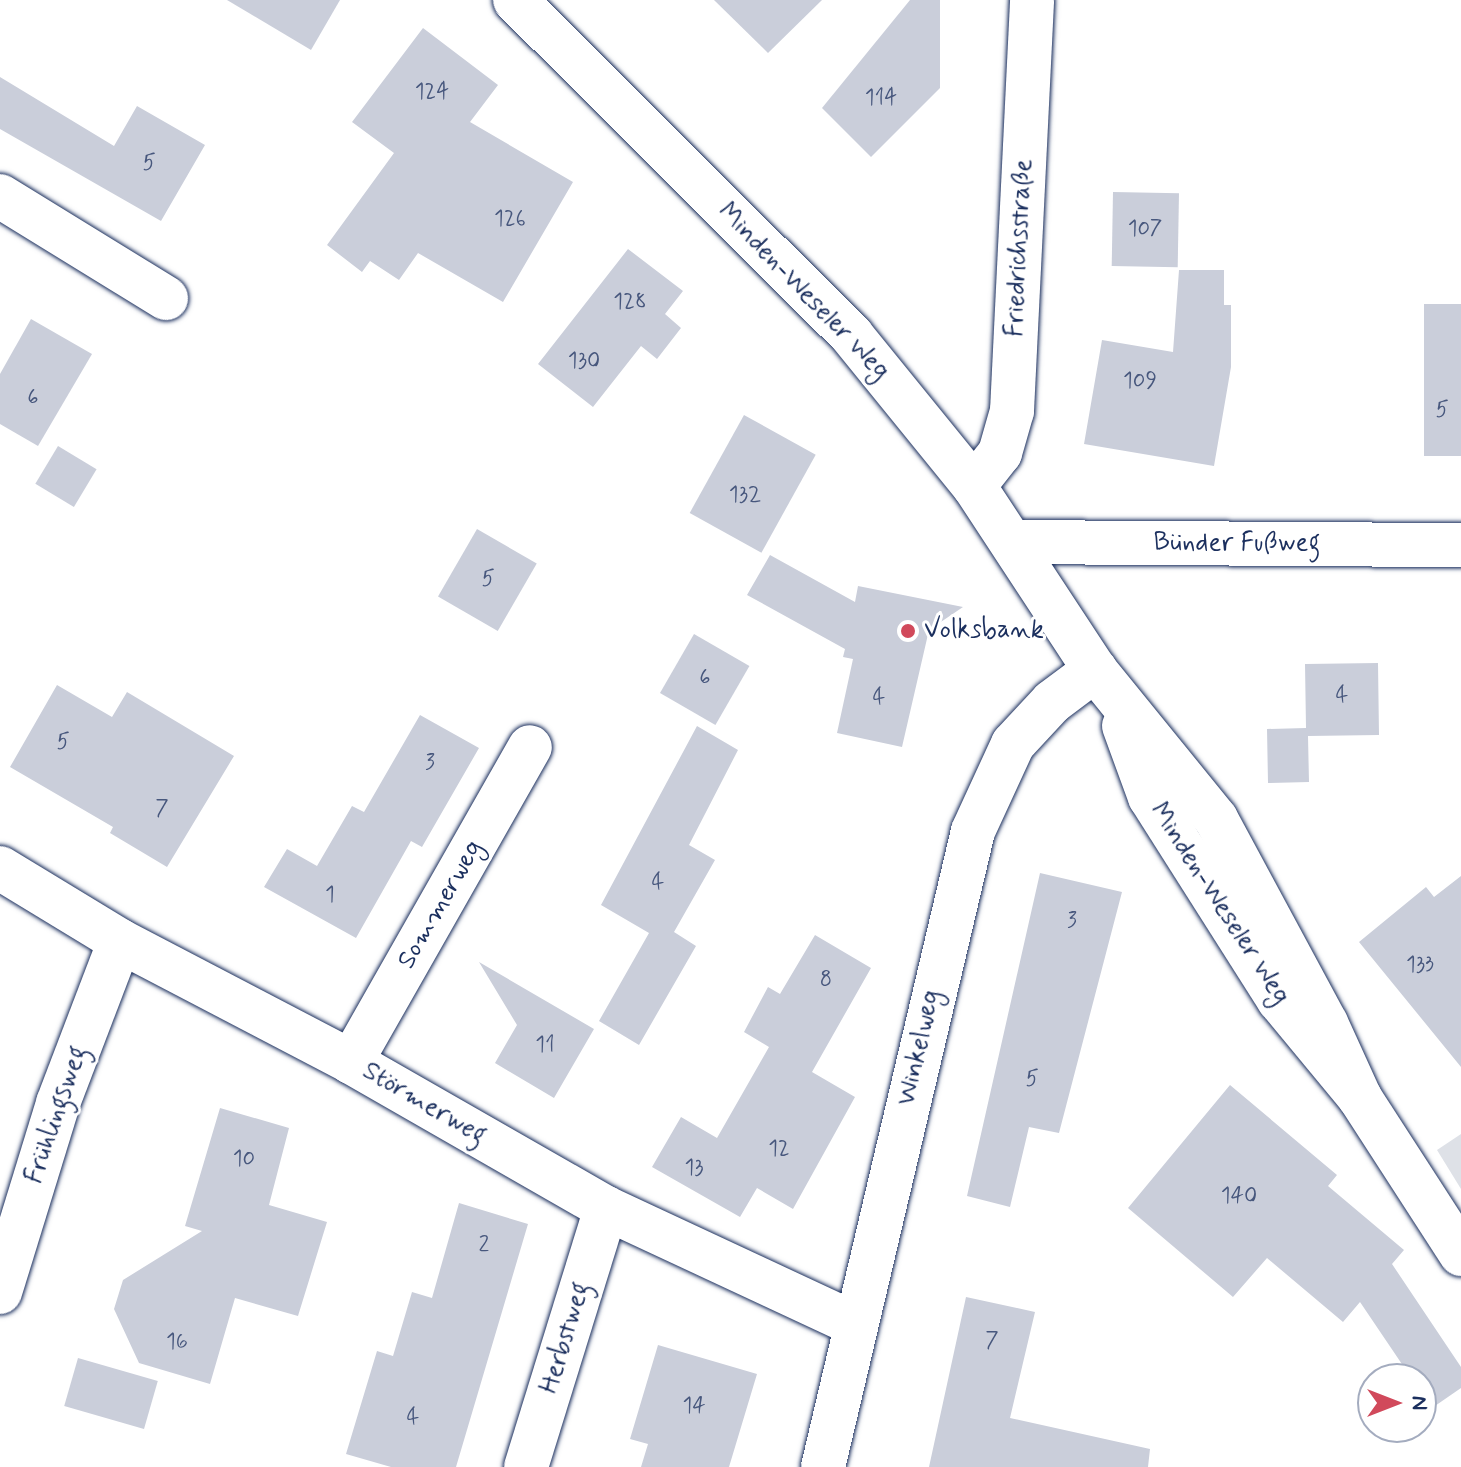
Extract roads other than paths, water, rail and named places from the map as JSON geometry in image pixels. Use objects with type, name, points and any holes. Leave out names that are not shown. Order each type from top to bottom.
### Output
[{"type":"street","name":"Minden-Weseler Weg","points":[[515,0],[852,336],[974,486],[1103,681],[1216,819],[1326,1023],[1360,1098],[1461,1254]]},
{"type":"street","name":"Friedrichsstraße","points":[[974,486],[1000,453],[1012,411],[1032,0]]},
{"type":"street","points":[[0,196],[166,298]]},
{"type":"street","name":"Bünder Fußweg","points":[[1013,542],[1461,545]]},
{"type":"street","name":"Winkelweg","points":[[823,1467],[960,875],[984,800],[1013,744],[1032,720],[1103,681]]},
{"type":"street","name":"Sommerweg","points":[[351,1062],[530,747]]},
{"type":"street","name":"Störmerweg","points":[[0,868],[120,941],[351,1062],[606,1208],[855,1324]]},
{"type":"street","name":"Frühlingsweg","points":[[0,1292],[58,1103],[120,941]]},
{"type":"street","name":"Herbstweg","points":[[526,1467],[606,1208]]},
{"type":"place","name":"Volksbank","points":[[908,631]]}]
